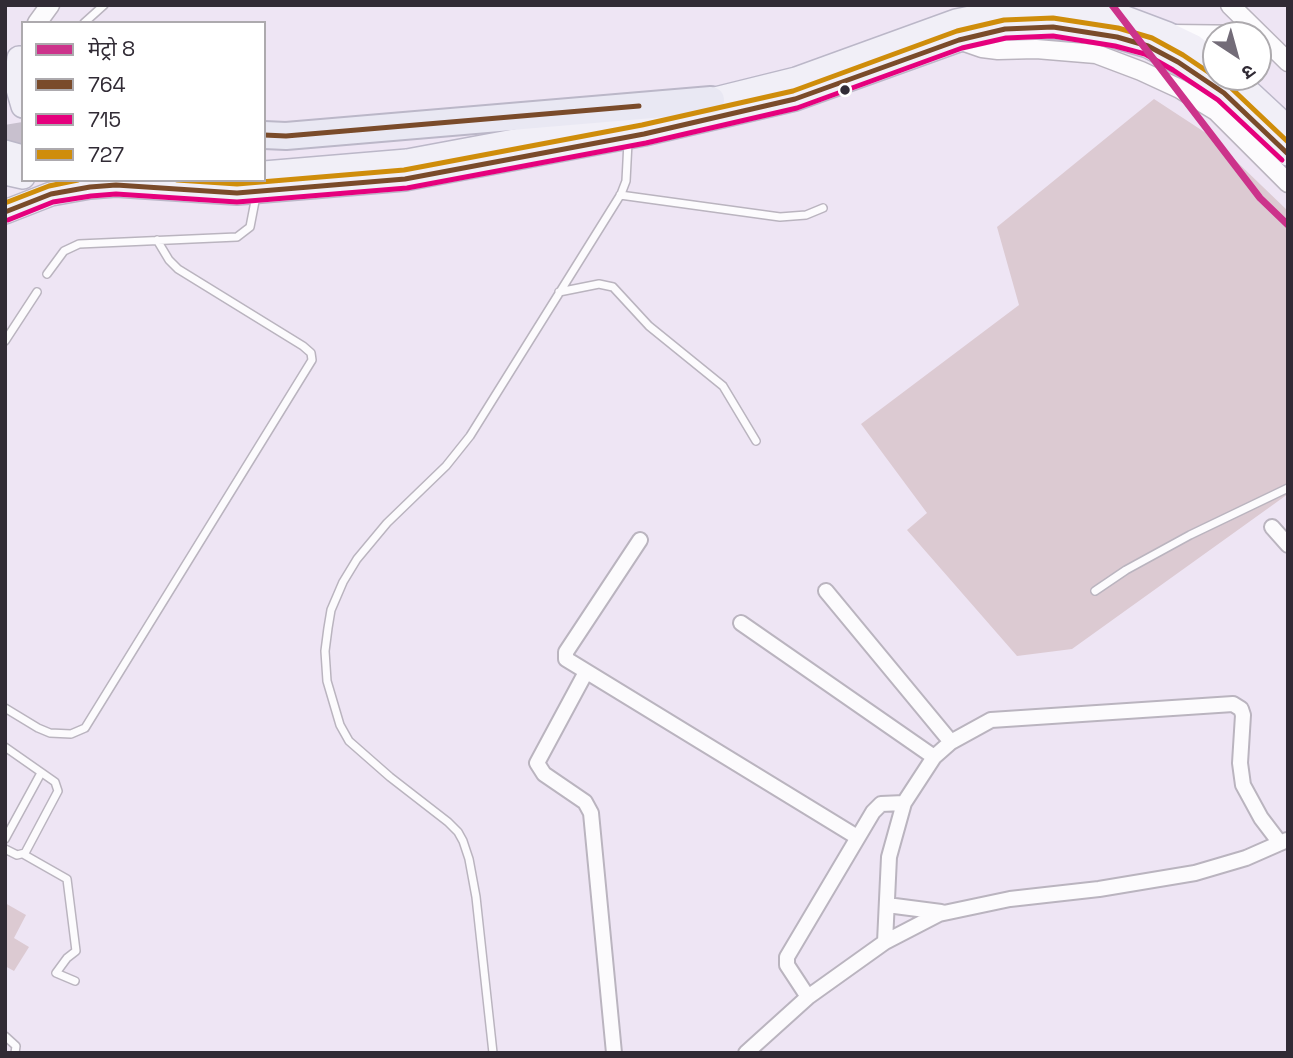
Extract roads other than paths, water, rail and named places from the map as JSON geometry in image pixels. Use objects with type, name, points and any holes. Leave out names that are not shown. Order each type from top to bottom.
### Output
[{"type":"highway","points":[[266,135],[300,135],[711,100]]},
{"type":"main road","points":[[266,181],[407,161],[642,118],[796,79],[956,22],[1004,11],[1054,8],[1115,14],[1168,34],[1202,53]]},
{"type":"main road","points":[[266,182],[405,180],[628,138],[796,99],[959,40],[1005,29],[1053,27],[1117,37],[1148,46],[1178,62],[1224,93],[1288,154]]},
{"type":"main road","points":[[21,54],[16,82],[21,99]]},
{"type":"main road","points":[[1248,91],[1288,128]]},
{"type":"main road","points":[[53,182],[90,187]]},
{"type":"main road","points":[[5,212],[51,194],[90,187],[116,185],[237,193],[260,182]]},
{"type":"street","points":[[38,21],[50,5]]},
{"type":"street","points":[[1230,5],[1245,21]]},
{"type":"street","points":[[1168,34],[1202,34]]},
{"type":"street","points":[[959,40],[998,50],[1057,50],[1096,54],[1141,71],[1180,89],[1216,111],[1288,183]]},
{"type":"street","points":[[1272,48],[1288,62]]},
{"type":"street","points":[[5,89],[21,54]]},
{"type":"street","points":[[1272,527],[1288,545]]},
{"type":"street","points":[[640,540],[565,654],[568,660],[857,836]]},
{"type":"street","points":[[827,591],[951,742]]},
{"type":"street","points":[[741,623],[934,757]]},
{"type":"street","points":[[586,672],[537,763],[544,774],[585,802],[591,813],[614,1053]]},
{"type":"street","points":[[746,1053],[808,997],[885,942],[911,927],[945,913],[1010,899],[1098,889],[1195,873],[1246,858],[1284,841],[1261,818],[1243,785],[1240,763],[1243,715],[1241,709],[1233,704],[991,720],[951,742],[934,757],[904,803],[890,857],[885,942]]},
{"type":"street","points":[[808,997],[787,965],[786,957],[877,807],[887,803],[904,803]]},
{"type":"street","points":[[887,905],[945,913]]},
{"type":"lane","points":[[86,21],[104,5]]},
{"type":"lane","points":[[493,1053],[476,897],[463,841],[449,822],[390,777],[349,741],[340,725],[327,681],[325,651],[331,610],[350,570],[387,523],[458,454],[470,436],[620,195],[626,181],[628,138]]},
{"type":"lane","points":[[47,274],[60,255],[72,246],[97,242],[226,239],[241,235],[250,227],[260,182]]},
{"type":"lane","points":[[620,195],[780,217],[806,215],[823,208]]},
{"type":"lane","points":[[5,708],[50,733],[71,734],[85,728],[312,360],[311,353],[303,346],[178,269],[157,240]]},
{"type":"lane","points":[[559,292],[599,284],[613,287],[649,326],[723,386],[756,442]]},
{"type":"lane","points":[[5,341],[37,292]]},
{"type":"lane","points":[[1095,591],[1126,570],[1288,488]]},
{"type":"lane","points":[[5,747],[56,784],[58,791],[23,855]]},
{"type":"lane","points":[[5,839],[41,773]]},
{"type":"lane","points":[[5,849],[23,855],[67,879],[76,951],[56,973],[75,981]]},
{"type":"lane","points":[[5,1036],[16,1046],[15,1053]]},
{"type":"tunnel","points":[[5,138],[21,135]]},
{"type":"metro line","name":"8","points":[[1112,5],[1260,198],[1288,225]]}]
